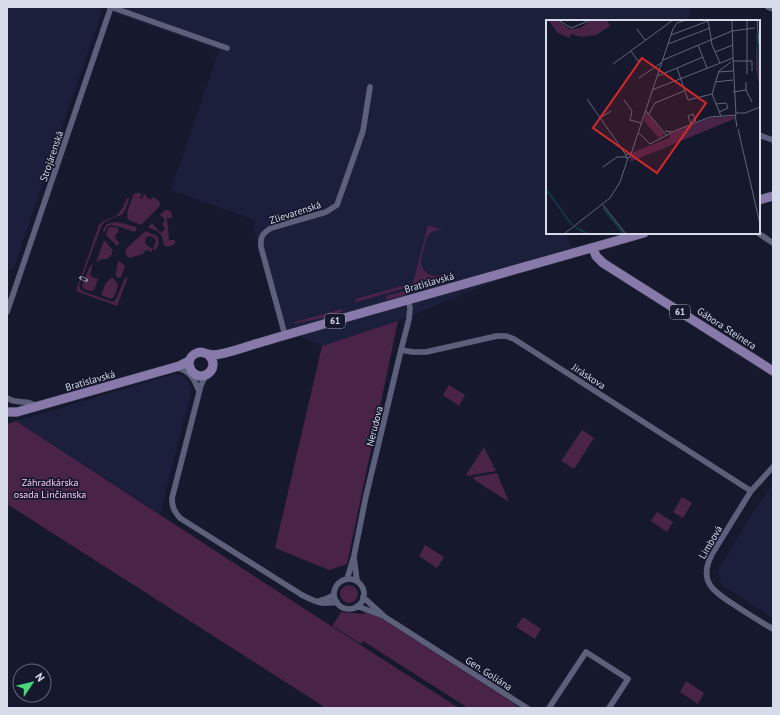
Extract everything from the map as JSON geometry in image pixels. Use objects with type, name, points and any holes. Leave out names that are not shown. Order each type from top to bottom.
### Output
[{"type":"main road","points":[[760,200],[773,196]]},
{"type":"main road","name":"Bratislavská","points":[[190,365],[193,355],[197,353],[204,352],[208,354],[221,354],[641,234]]},
{"type":"main road","name":"Gábora Steinera","points":[[593,248],[596,256],[603,263],[773,371]]},
{"type":"main road","points":[[177,367],[190,365],[195,374],[202,378],[212,369],[213,363],[208,354]]},
{"type":"main road","points":[[213,363],[221,354]]},
{"type":"main road","name":"Bratislavská","points":[[7,412],[17,412],[177,367]]},
{"type":"street","points":[[111,7],[227,48]]},
{"type":"street","name":"Strojárenská","points":[[7,312],[111,7]]},
{"type":"street","points":[[768,7],[773,9]]},
{"type":"street","name":"Zlievarenská","points":[[285,335],[261,248],[260,239],[265,232],[271,228],[326,212],[337,205],[363,131],[370,87]]},
{"type":"street","points":[[760,134],[773,140]]},
{"type":"street","points":[[760,234],[773,243]]},
{"type":"street","name":"Nerudova","points":[[347,579],[354,556],[366,496],[410,312],[408,300]]},
{"type":"street","name":"Jiráskova","points":[[401,350],[426,352],[497,336],[506,336],[514,339],[752,492]]},
{"type":"street","points":[[177,367],[187,372],[194,379],[199,391]]},
{"type":"street","points":[[202,378],[172,498],[172,505],[175,512],[186,522],[302,595],[316,602],[327,604],[337,602]]},
{"type":"street","points":[[7,398],[12,401],[24,402],[37,406]]},
{"type":"street","name":"Limbová","points":[[773,467],[752,492],[712,554],[707,564],[706,574],[711,586],[720,595],[773,629]]},
{"type":"street","name":"Nerudova","points":[[354,556],[357,581]]},
{"type":"street","points":[[347,579],[357,581],[363,588],[362,600],[358,606],[353,608],[344,608],[337,602],[334,595],[336,586],[339,582],[347,579]]},
{"type":"street","points":[[316,602],[334,595]]},
{"type":"street","points":[[363,597],[385,616]]},
{"type":"street","points":[[358,606],[385,616]]},
{"type":"street","name":"Gen. Goliána","points":[[385,616],[527,708]]},
{"type":"street","points":[[549,708],[586,652],[628,679],[609,708]]},
{"type":"shaded area","points":[[7,7],[692,7],[687,20],[546,20],[546,234],[567,234],[572,249],[398,321],[322,346],[286,330],[254,229],[255,220],[171,190],[219,50],[103,9],[13,270],[7,268]]},
{"type":"shaded area","points":[[174,374],[181,375],[188,380],[192,389],[160,514],[16,421]]},
{"type":"shaded area","points":[[773,484],[773,618],[722,585],[718,571],[753,512]]},
{"type":"green space","points":[[135,193],[142,194],[140,198],[142,199],[144,194],[151,200],[152,197],[160,203],[158,208],[141,225],[130,221],[127,215]]},
{"type":"green space","points":[[127,198],[129,198],[126,209],[123,213],[106,221],[102,225],[79,286],[82,291],[113,302],[116,299],[125,278],[128,277],[117,306],[76,291],[99,225],[119,213]]},
{"type":"green space","points":[[165,210],[169,210],[172,214],[172,218],[167,218],[169,240],[175,240],[173,245],[166,247],[160,233],[148,227],[152,223],[161,233],[165,229],[162,224],[165,220],[160,215]]},
{"type":"green space","points":[[115,222],[136,227],[137,229],[134,232],[110,225],[104,233],[103,230],[107,224]]},
{"type":"green space","points":[[428,225],[444,231],[435,231],[428,236],[421,258],[421,266],[429,275],[436,276],[451,274],[451,277],[440,278],[356,302],[355,299],[413,283]]},
{"type":"green space","points":[[109,227],[118,228],[119,232],[115,237],[119,242],[117,246],[106,235]]},
{"type":"green space","points":[[145,231],[157,236],[159,242],[157,248],[154,251],[153,248],[156,240],[152,236],[146,237],[145,243],[152,248],[152,251],[151,252],[148,250],[143,254],[129,258],[125,254],[125,250]]},
{"type":"green space","points":[[104,240],[113,250],[112,254],[107,259],[102,259],[96,262]]},
{"type":"green space","points":[[118,261],[125,266],[121,277],[118,278],[115,274]]},
{"type":"green space","points":[[93,264],[90,274],[92,277],[98,279],[94,290],[91,291],[84,289],[82,286],[90,266]]},
{"type":"green space","points":[[112,277],[117,282],[118,286],[114,297],[110,299],[101,295],[106,283]]},
{"type":"green space","points":[[433,283],[416,292],[386,300],[386,296]]},
{"type":"green space","points":[[342,309],[343,311],[327,317],[291,323]]},
{"type":"green space","points":[[398,321],[347,564],[329,570],[275,548],[322,346]]},
{"type":"green space","points":[[449,385],[465,395],[459,406],[443,395]]},
{"type":"green space","name":"Záhradkárska osada Linčianska","points":[[16,421],[459,708],[326,708],[7,504],[7,424]]},
{"type":"green space","points":[[582,430],[594,438],[574,469],[561,461]]},
{"type":"green space","points":[[484,447],[496,471],[468,476],[466,475]]},
{"type":"green space","points":[[497,473],[509,502],[473,479],[474,477]]},
{"type":"green space","points":[[682,497],[692,503],[683,518],[673,512]]},
{"type":"green space","points":[[657,512],[673,522],[667,532],[651,521]]},
{"type":"green space","points":[[425,545],[444,557],[437,568],[419,556]]},
{"type":"green space","points":[[349,585],[355,588],[358,594],[355,600],[349,603],[343,600],[340,594],[343,588]]},
{"type":"green space","points":[[366,611],[382,618],[519,708],[468,708],[363,641],[361,644],[332,626],[341,612],[364,614]]},
{"type":"green space","points":[[523,617],[541,629],[535,639],[516,627]]},
{"type":"green space","points":[[686,681],[704,693],[698,704],[680,692]]},
{"type":"railway","points":[[81,278],[86,280]]}]
